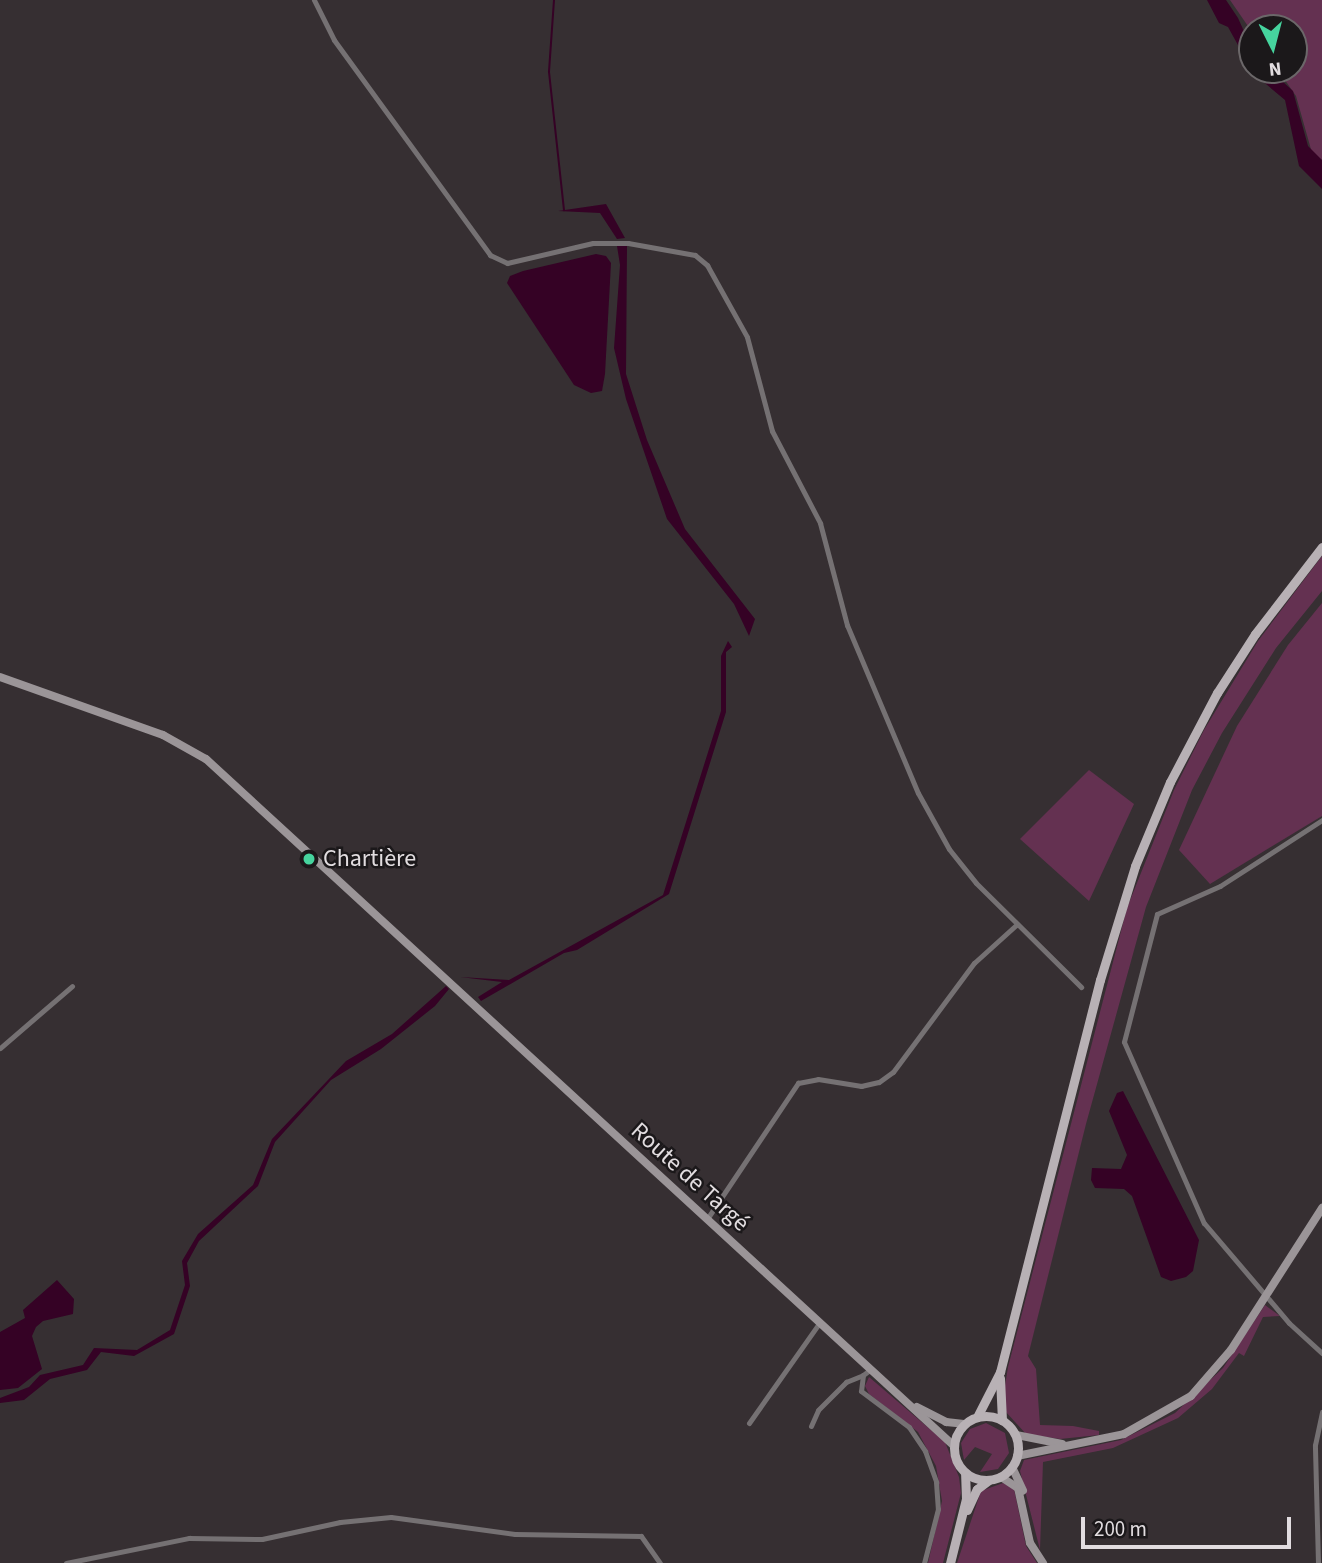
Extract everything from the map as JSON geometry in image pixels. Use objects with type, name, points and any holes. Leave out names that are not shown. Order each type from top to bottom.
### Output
[{"type":"main road","points":[[958,1531],[977,1489],[989,1480],[1001,1477],[1012,1467],[1017,1456],[1016,1435],[1002,1420],[998,1400],[1000,1372],[1100,980],[1135,866],[1170,782],[1217,693],[1255,634],[1322,547]]},
{"type":"main road","points":[[950,1563],[965,1499],[965,1473],[953,1445],[964,1424],[977,1417],[1000,1372]]},
{"type":"main road","points":[[977,1417],[1002,1420]]},
{"type":"main road","points":[[965,1473],[989,1480]]},
{"type":"street","points":[[314,0],[334,40],[490,255],[507,263],[593,243],[628,243],[695,255],[707,265],[747,337],[772,431],[820,523],[847,625],[918,793],[949,849],[1016,925],[1081,987]]},
{"type":"street","name":"Route de Targé","points":[[0,677],[163,735],[196,752],[448,979],[953,1445]]},
{"type":"street","points":[[1322,820],[1220,886],[1157,914],[1125,1028],[1126,1056],[1204,1223],[1265,1296],[1322,1353]]},
{"type":"street","points":[[707,1219],[798,1083],[818,1079],[860,1086],[879,1082],[893,1072],[974,963],[1016,925]]},
{"type":"street","points":[[0,1048],[72,986]]},
{"type":"street","points":[[1017,1456],[1124,1434],[1180,1405],[1222,1362],[1322,1208]]},
{"type":"street","points":[[748,1423],[820,1322]]},
{"type":"street","points":[[811,1426],[814,1414],[846,1382],[871,1369]]},
{"type":"street","points":[[863,1375],[861,1391],[909,1426],[925,1451],[936,1482],[937,1509],[924,1563]]},
{"type":"street","name":"Route de Targé","points":[[908,1403],[946,1422],[964,1424]]},
{"type":"street","points":[[1318,1563],[1315,1445],[1322,1412]]},
{"type":"street","points":[[1016,1435],[1076,1445]]},
{"type":"street","points":[[1012,1467],[1024,1504],[1030,1543],[1043,1563]]},
{"type":"street","points":[[1001,1477],[1018,1488],[1024,1504]]},
{"type":"street","points":[[66,1563],[200,1536],[262,1539],[340,1522],[391,1517],[515,1534],[642,1536],[660,1563]]},
{"type":"shaded area","points":[[1207,0],[1226,0],[1238,18],[1238,45],[1228,27],[1219,23]]},
{"type":"shaded area","points":[[1230,0],[1322,0],[1322,160],[1312,153],[1296,96],[1288,84],[1308,84],[1308,14],[1240,14]]},
{"type":"shaded area","points":[[1266,84],[1285,84],[1293,91],[1308,146],[1322,160],[1322,189],[1299,166],[1285,100]]},
{"type":"shaded area","points":[[606,204],[625,238],[617,239],[600,213],[558,211]]},
{"type":"shaded area","points":[[617,246],[627,246],[626,374],[647,440],[685,529],[755,619],[749,636],[734,604],[667,519],[626,399],[614,348],[620,265]]},
{"type":"shaded area","points":[[596,254],[606,256],[611,263],[605,374],[602,391],[591,393],[574,385],[507,283],[510,276],[523,271]]},
{"type":"shaded area","points":[[1322,556],[1322,591],[1276,648],[1222,733],[1192,790],[1146,907],[1086,1124],[1028,1356],[1036,1369],[1040,1425],[1073,1426],[1099,1431],[1099,1435],[1060,1439],[1026,1434],[1005,1411],[1003,1398],[1008,1367],[1127,908],[1174,790],[1204,730],[1258,641]]},
{"type":"shaded area","points":[[1322,603],[1322,816],[1210,884],[1179,850],[1237,726],[1288,645]]},
{"type":"shaded area","points":[[728,641],[732,647],[726,652],[726,712],[669,894],[577,950],[564,953],[481,1001],[478,997],[502,982],[460,977],[509,980],[663,895],[721,711],[721,656]]},
{"type":"shaded area","points":[[1089,770],[1134,804],[1089,901],[1020,839]]},
{"type":"shaded area","points":[[446,986],[449,989],[435,1006],[381,1049],[331,1080],[275,1142],[258,1186],[199,1241],[187,1263],[190,1286],[174,1334],[134,1356],[101,1352],[87,1370],[50,1379],[24,1400],[0,1403],[0,1398],[29,1387],[40,1375],[83,1365],[94,1348],[137,1350],[170,1330],[185,1285],[182,1261],[198,1234],[253,1185],[272,1139],[346,1061],[392,1034]]},
{"type":"shaded area","points":[[1123,1091],[1199,1240],[1193,1271],[1186,1277],[1171,1281],[1161,1277],[1132,1196],[1124,1189],[1095,1188],[1091,1180],[1092,1168],[1121,1169],[1127,1155],[1109,1111],[1117,1093]]},
{"type":"shaded area","points":[[57,1280],[74,1299],[73,1314],[43,1321],[36,1327],[32,1336],[42,1369],[18,1388],[0,1390],[0,1332],[25,1318],[23,1310]]},
{"type":"shaded area","points":[[1265,1305],[1280,1316],[1263,1317],[1244,1356],[1239,1353],[1212,1389],[1178,1418],[1113,1448],[1043,1462],[1040,1550],[1020,1471],[1024,1460],[1121,1440],[1175,1413],[1223,1368]]},
{"type":"shaded area","points":[[869,1377],[945,1442],[959,1477],[961,1493],[943,1563],[928,1563],[942,1501],[936,1466],[918,1432],[869,1394],[865,1386]]},
{"type":"shaded area","points":[[986,1423],[1005,1433],[1009,1453],[998,1469],[980,1472],[992,1454],[975,1447],[964,1460],[961,1443],[970,1429]]},
{"type":"shaded area","points":[[1003,1483],[1014,1489],[1026,1546],[1037,1563],[957,1563],[981,1491]]},
{"type":"waterway","points":[[554,0],[549,72],[564,210]]},
{"type":"place","name":"Chartière","points":[[309,859]]}]
